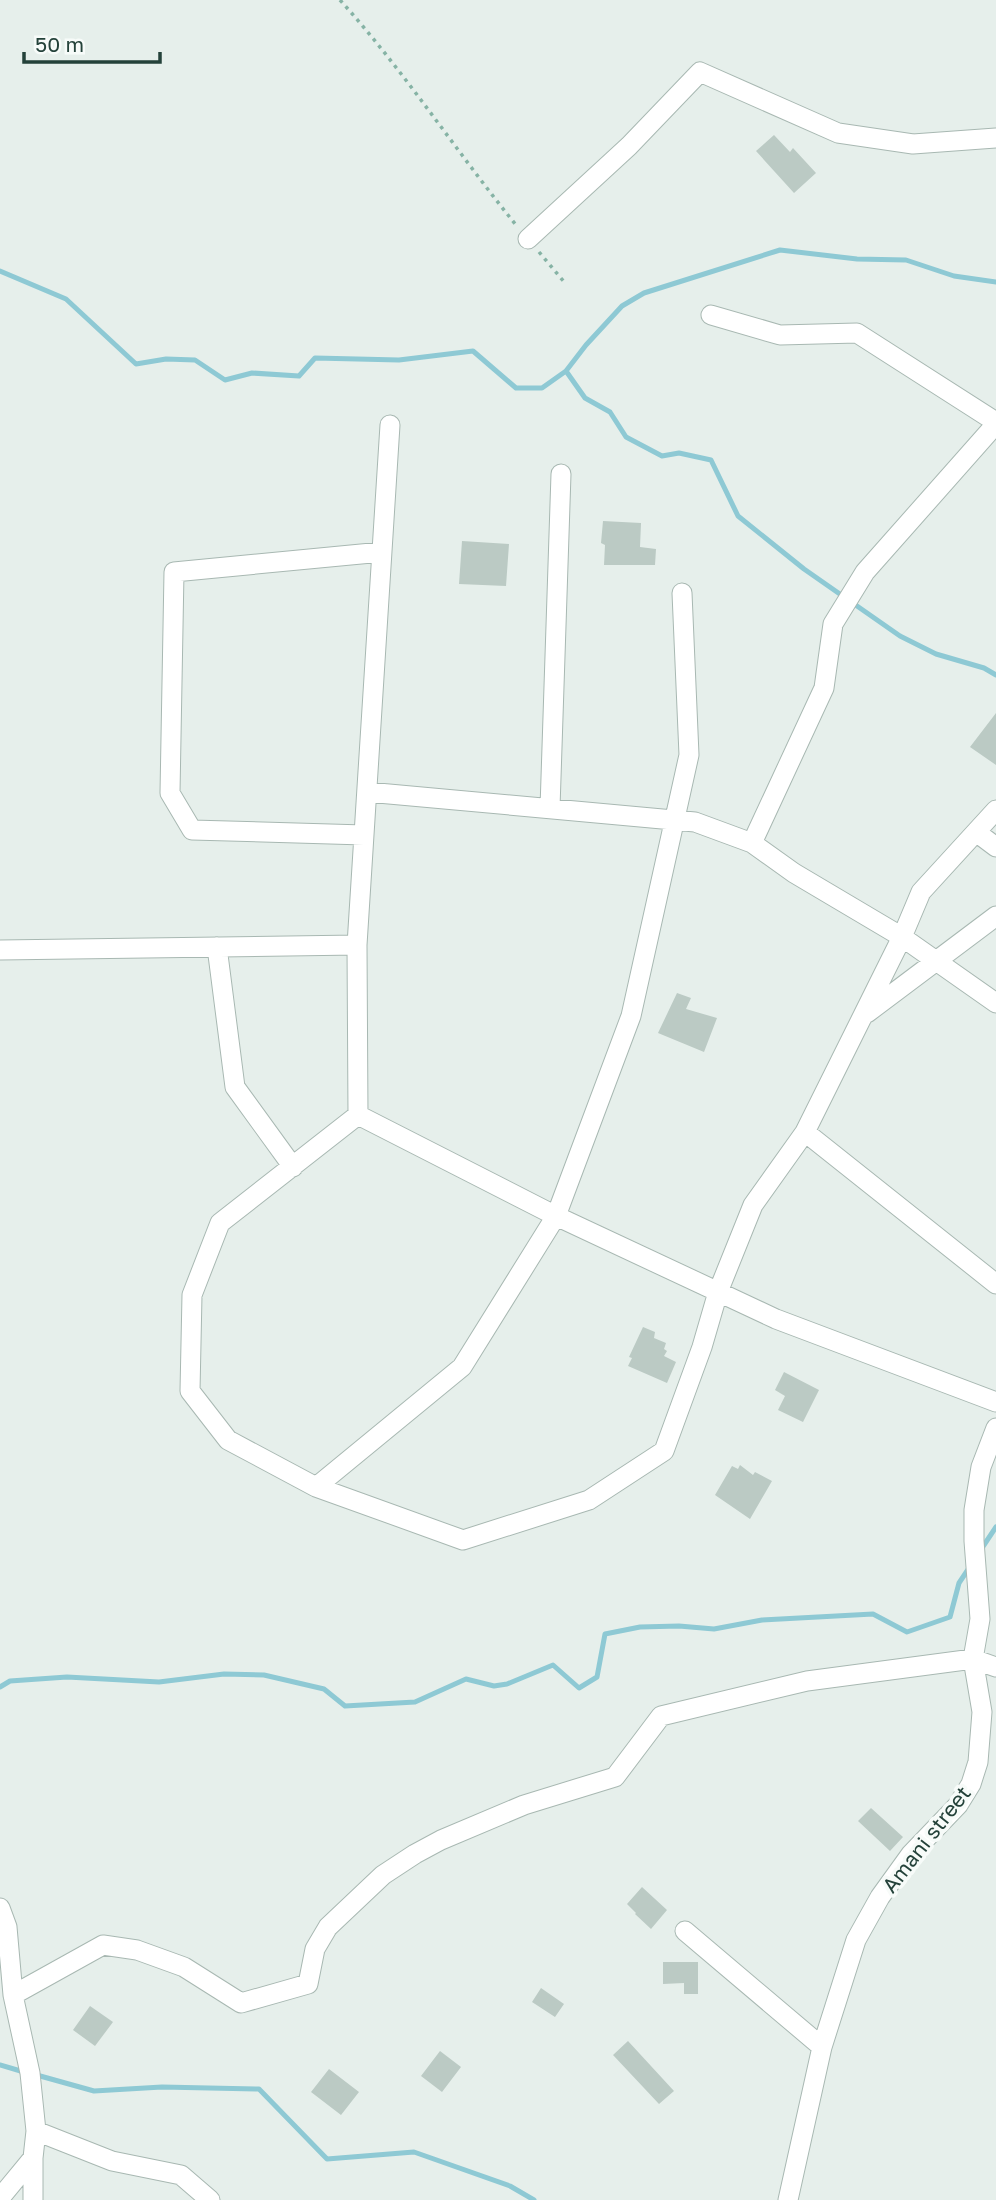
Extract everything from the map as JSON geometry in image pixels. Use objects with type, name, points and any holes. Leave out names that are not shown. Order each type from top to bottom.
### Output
[{"type":"street","points":[[528,239],[629,146],[700,72],[838,133],[913,144],[996,138]]},
{"type":"street","points":[[711,315],[780,335],[857,333],[996,423],[865,572],[833,624],[824,688],[752,844]]},
{"type":"street","points":[[358,1115],[357,945],[390,425]]},
{"type":"street","points":[[550,808],[561,474]]},
{"type":"street","points":[[364,835],[192,830],[170,793],[174,572],[382,552]]},
{"type":"street","points":[[316,1488],[462,1367],[556,1216],[631,1016],[690,755],[682,593]]},
{"type":"street","points":[[367,792],[695,822],[752,844],[794,873],[902,937],[996,1003]]},
{"type":"street","points":[[358,1115],[220,1223],[192,1295],[190,1391],[228,1440],[316,1488],[463,1540],[589,1500],[664,1451],[702,1347],[718,1292],[753,1205],[805,1132],[902,937],[921,892],[996,810]]},
{"type":"street","points":[[976,832],[996,847]]},
{"type":"street","points":[[863,1016],[996,916]]},
{"type":"street","points":[[0,950],[357,945]]},
{"type":"street","points":[[217,947],[235,1087],[293,1167]]},
{"type":"street","points":[[358,1115],[556,1216],[718,1292],[776,1318],[996,1402]]},
{"type":"street","points":[[805,1132],[996,1283]]},
{"type":"street","name":"Amani street","points":[[788,2200],[822,2046],[856,1940],[868,1917],[911,1854],[958,1805],[971,1784],[978,1762],[982,1712],[973,1660],[980,1619],[974,1510],[981,1467],[996,1428]]},
{"type":"street","points":[[13,1995],[103,1945],[137,1950],[184,1967],[241,2003],[308,1984],[315,1949],[328,1927],[383,1875],[442,1840],[524,1805],[615,1777],[661,1716],[807,1681],[973,1660],[996,1667]]},
{"type":"street","points":[[0,1908],[7,1927],[13,1995],[30,2073],[36,2131],[33,2200]]},
{"type":"street","points":[[685,1931],[822,2046]]},
{"type":"street","points":[[36,2131],[112,2161],[181,2175],[210,2200]]},
{"type":"street","points":[[0,2198],[33,2158]]},
{"type":"path","points":[[340,0],[371,35],[479,180],[565,283]]},
{"type":"building","points":[[774,135],[790,152],[793,148],[816,173],[794,193],[756,151]]},
{"type":"building","points":[[603,521],[641,523],[640,547],[656,549],[655,565],[604,565],[605,545],[601,543]]},
{"type":"building","points":[[462,541],[509,544],[506,586],[459,584]]},
{"type":"building","points":[[996,713],[996,765],[970,747]]},
{"type":"building","points":[[677,993],[691,998],[686,1009],[717,1018],[704,1052],[658,1033]]},
{"type":"building","points":[[643,1327],[655,1332],[654,1338],[666,1343],[664,1349],[667,1351],[664,1356],[676,1362],[667,1383],[628,1366],[632,1358],[629,1357]]},
{"type":"building","points":[[784,1372],[819,1390],[803,1422],[778,1410],[785,1396],[775,1390]]},
{"type":"building","points":[[740,1465],[753,1475],[755,1472],[772,1481],[750,1519],[715,1495],[732,1466],[738,1469]]},
{"type":"building","points":[[871,1808],[903,1837],[890,1851],[858,1821]]},
{"type":"building","points":[[642,1887],[667,1910],[651,1929],[627,1904]]},
{"type":"building","points":[[663,1962],[698,1962],[698,1994],[684,1994],[684,1983],[663,1984]]},
{"type":"building","points":[[541,1988],[564,2004],[555,2017],[532,2002]]},
{"type":"building","points":[[90,2006],[113,2022],[95,2046],[73,2030]]},
{"type":"building","points":[[628,2041],[674,2091],[659,2104],[613,2055]]},
{"type":"building","points":[[440,2051],[461,2067],[442,2092],[421,2076]]},
{"type":"building","points":[[329,2069],[359,2092],[341,2115],[311,2092]]},
{"type":"waterway","points":[[0,271],[66,299],[136,364],[166,359],[195,360],[225,380],[252,373],[299,376],[315,358],[399,360],[473,351],[516,388],[542,388],[566,371],[622,306],[644,293],[780,250],[857,259],[906,260],[954,276],[996,282]]},
{"type":"waterway","points":[[566,371],[585,398],[610,412],[626,437],[662,456],[679,453],[711,460],[738,516],[804,569],[900,636],[936,654],[984,668],[996,675]]},
{"type":"waterway","points":[[980,1551],[996,1527]]},
{"type":"waterway","points":[[0,1687],[10,1681],[67,1677],[159,1682],[224,1674],[264,1675],[324,1689],[345,1706],[415,1702],[466,1679],[494,1686],[507,1684],[553,1665],[579,1688],[597,1677],[605,1634],[640,1627],[714,1629],[762,1620],[873,1614],[907,1632],[950,1617],[959,1583],[969,1568]]},
{"type":"waterway","points":[[0,2065],[24,2072]]},
{"type":"waterway","points":[[33,2074],[94,2091],[162,2087],[259,2089],[327,2159],[414,2152],[510,2186],[534,2200]]}]
